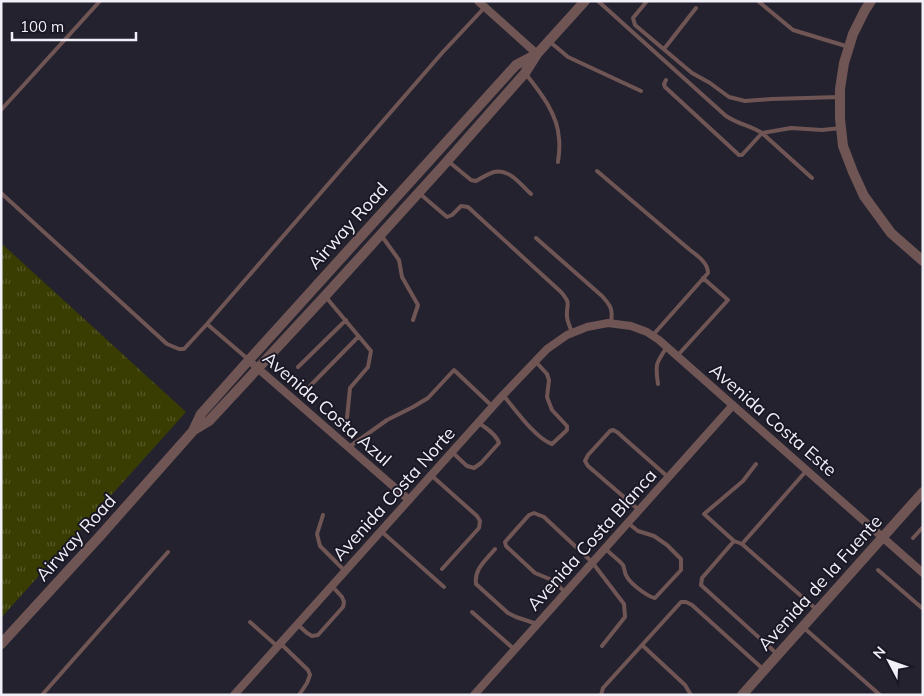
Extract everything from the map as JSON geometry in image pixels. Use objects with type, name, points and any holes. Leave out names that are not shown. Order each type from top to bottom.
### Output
[{"type":"street","points":[[478,1],[537,54]]},
{"type":"street","name":"Airway Road","points":[[193,430],[209,421],[381,235],[526,73],[537,54],[585,1]]},
{"type":"street","points":[[871,1],[853,34],[844,63],[840,89],[843,146],[852,172],[864,196],[891,233],[923,261]]},
{"type":"street","name":"Airway Road","points":[[1,644],[100,536],[193,430],[201,414],[248,360],[516,65],[537,54]]},
{"type":"street","name":"Avenida Costa Este","points":[[588,327],[612,323],[631,326],[653,335],[923,573]]},
{"type":"street","name":"Avenida Costa Norte","points":[[234,695],[478,422],[547,349],[567,335],[588,327]]},
{"type":"street","name":"Avenida Costa Azul","points":[[248,360],[409,500]]},
{"type":"street","name":"Avenida Costa Blanca","points":[[474,695],[733,405]]},
{"type":"street","name":"Avenida de la Fuente","points":[[742,695],[923,492]]},
{"type":"lane","points":[[1,110],[100,1]]},
{"type":"lane","points":[[598,1],[726,116],[735,122],[762,133],[812,178]]},
{"type":"lane","points":[[647,1],[633,18],[635,25],[692,73],[710,83],[728,97],[745,102],[771,99],[840,97]]},
{"type":"lane","points":[[758,1],[793,30],[849,47]]},
{"type":"lane","points":[[1,193],[168,344],[184,349],[484,7]]},
{"type":"lane","points":[[664,49],[696,8]]},
{"type":"lane","points":[[549,41],[568,57],[641,91]]},
{"type":"lane","points":[[526,73],[539,90],[554,116],[560,137],[558,162]]},
{"type":"lane","points":[[666,80],[665,87],[739,155],[742,155],[762,133],[791,128],[822,130],[841,128]]},
{"type":"lane","points":[[448,161],[471,180],[476,181],[493,172],[502,171],[513,177],[530,194]]},
{"type":"lane","points":[[597,171],[705,263],[708,269],[708,273],[653,335]]},
{"type":"lane","points":[[419,193],[447,217],[452,215],[461,206],[468,207],[561,292],[566,298],[568,305],[567,317],[572,333]]},
{"type":"lane","points":[[381,235],[399,260],[402,277],[418,305],[413,320]]},
{"type":"lane","points":[[536,238],[602,296],[613,312],[612,323]]},
{"type":"lane","points":[[678,356],[728,300],[703,278]]},
{"type":"lane","points":[[325,296],[371,351],[368,367],[350,388],[347,418]]},
{"type":"lane","points":[[298,367],[346,320]]},
{"type":"lane","points":[[207,324],[248,360]]},
{"type":"lane","points":[[309,387],[358,336]]},
{"type":"lane","points":[[658,384],[657,362],[667,347]]},
{"type":"lane","points":[[503,395],[531,428],[546,442],[552,444],[556,442],[567,430],[567,426],[552,410],[548,397],[549,380],[547,374],[536,362]]},
{"type":"lane","points":[[349,447],[387,420],[428,398],[454,370],[493,407]]},
{"type":"lane","points":[[452,452],[467,466],[474,468],[499,443],[495,436],[478,422]]},
{"type":"lane","points":[[639,510],[588,466],[585,460],[588,455],[613,430],[668,477]]},
{"type":"lane","points":[[756,464],[743,481],[704,514],[734,541],[742,544],[817,611]]},
{"type":"lane","points":[[742,544],[807,470]]},
{"type":"lane","points":[[431,475],[477,516],[480,521],[479,528],[442,569]]},
{"type":"lane","points":[[565,592],[552,580],[535,573],[506,546],[505,542],[529,515],[534,513],[544,517],[592,562],[624,604],[625,617],[602,646]]},
{"type":"lane","points":[[323,515],[317,534],[320,546],[345,571]]},
{"type":"lane","points":[[604,548],[622,564],[630,581],[650,598],[655,598],[681,570],[681,559],[667,545],[654,536],[638,531],[628,522]]},
{"type":"lane","points":[[913,538],[923,527]]},
{"type":"lane","points":[[381,531],[444,587]]},
{"type":"lane","points":[[734,541],[702,578],[701,585],[778,655]]},
{"type":"lane","points":[[495,549],[478,569],[476,584],[508,613],[537,624]]},
{"type":"lane","points":[[42,695],[168,552]]},
{"type":"lane","points":[[878,570],[922,608]]},
{"type":"lane","points":[[297,624],[312,636],[318,635],[342,607],[344,602],[332,586]]},
{"type":"lane","points":[[600,695],[604,688],[681,602],[692,605],[764,670]]},
{"type":"lane","points":[[472,612],[514,649]]},
{"type":"lane","points":[[250,622],[308,670],[310,675],[308,683],[299,695]]},
{"type":"lane","points":[[803,627],[880,695]]},
{"type":"lane","points":[[642,645],[685,685],[692,695]]},
{"type":"green space","points":[[1,243],[186,412],[1,618]]}]
